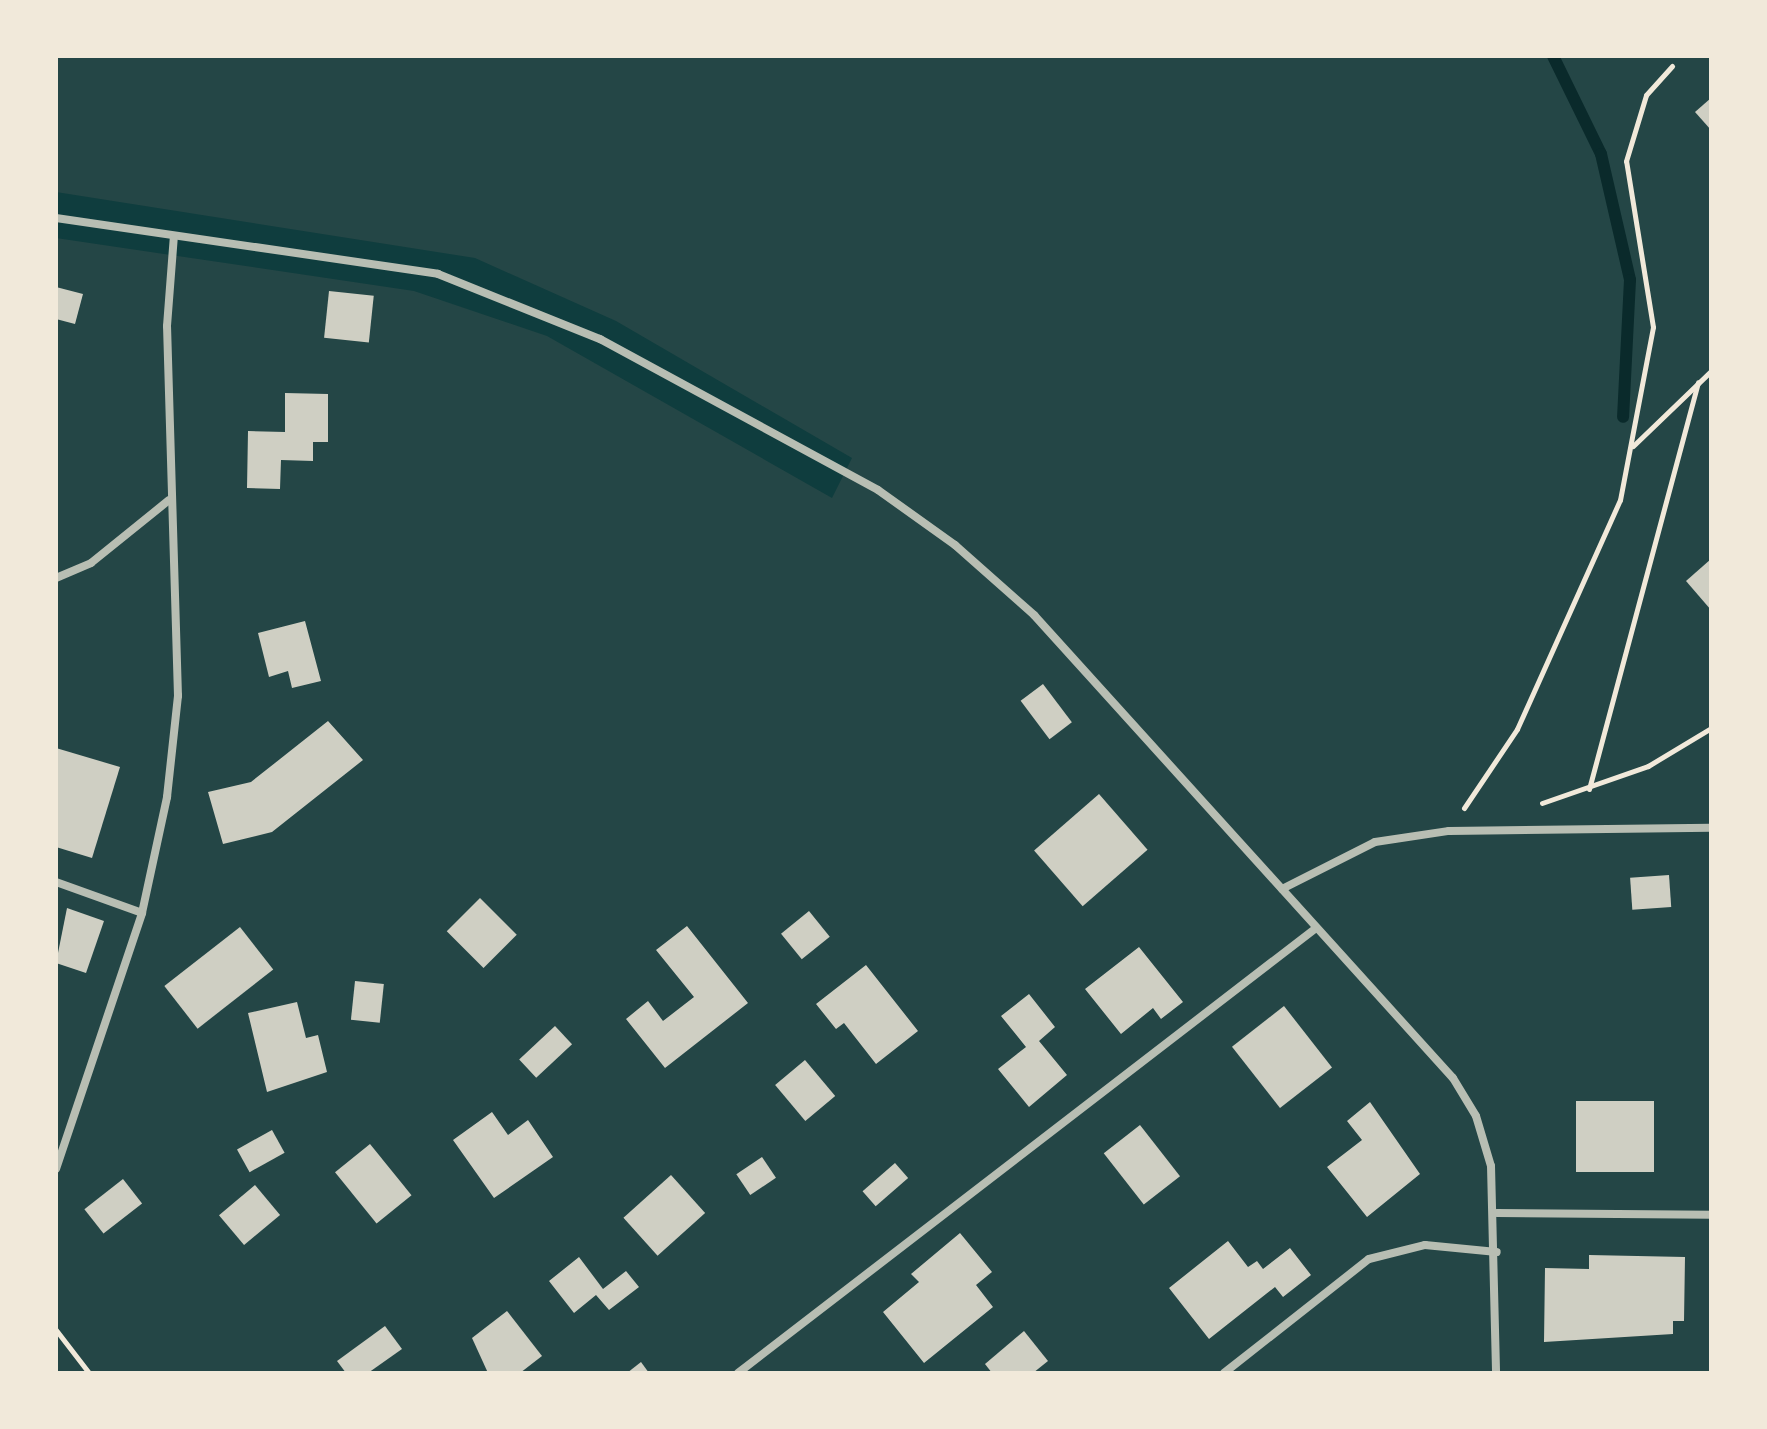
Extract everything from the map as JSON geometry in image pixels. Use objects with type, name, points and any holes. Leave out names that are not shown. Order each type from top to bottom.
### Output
[{"type":"street","points":[[56,218],[438,274],[600,339],[878,490],[1034,615],[1453,1078],[1476,1116],[1497,1213],[1496,1373]]},
{"type":"street","points":[[56,1169],[142,913],[178,696],[169,500],[167,326],[174,236]]},
{"type":"street","points":[[56,578],[91,563],[169,500]]},
{"type":"street","points":[[1282,889],[1375,842],[1449,831],[1711,828]]},
{"type":"street","points":[[56,882],[142,913]]},
{"type":"street","points":[[738,1373],[1316,928]]},
{"type":"street","points":[[1497,1213],[1711,1215]]},
{"type":"street","points":[[1224,1373],[1369,1259],[1425,1245],[1497,1252]]},
{"type":"path","points":[[1449,831],[1517,729],[1620,500],[1653,327],[1626,161],[1646,95],[1672,66]]},
{"type":"path","points":[[1632,447],[1711,371]]},
{"type":"path","points":[[1589,789],[1698,382]]},
{"type":"path","points":[[1533,806],[1648,766],[1711,728]]},
{"type":"path","points":[[56,1330],[89,1373]]},
{"type":"shaded area","points":[[56,56],[1711,56],[1711,1373],[56,1373],[56,238],[414,291],[547,336],[832,498],[852,458],[616,321],[475,258],[56,192]]},
{"type":"building","points":[[1711,98],[1711,130],[1695,112]]},
{"type":"building","points":[[56,287],[83,294],[75,324],[56,319]]},
{"type":"building","points":[[329,291],[374,296],[369,342],[324,338]]},
{"type":"building","points":[[285,393],[328,394],[328,442],[313,442],[313,461],[281,460],[280,489],[247,488],[248,431],[285,432]]},
{"type":"building","points":[[1711,559],[1711,610],[1686,581]]},
{"type":"building","points":[[305,621],[321,681],[292,688],[288,671],[269,677],[258,633]]},
{"type":"building","points":[[1043,684],[1072,722],[1050,739],[1021,701]]},
{"type":"building","points":[[328,721],[363,760],[272,832],[223,844],[208,792],[251,782]]},
{"type":"building","points":[[56,748],[120,767],[92,858],[56,847]]},
{"type":"building","points":[[1099,794],[1148,850],[1083,906],[1034,850]]},
{"type":"building","points":[[1669,875],[1671,907],[1632,910],[1630,878]]},
{"type":"building","points":[[480,898],[517,935],[484,968],[447,931]]},
{"type":"building","points":[[67,908],[104,921],[86,973],[56,963]]},
{"type":"building","points":[[809,911],[830,937],[802,959],[781,934]]},
{"type":"building","points":[[687,926],[748,1003],[665,1068],[626,1019],[648,1001],[663,1021],[694,997],[656,950]]},
{"type":"building","points":[[240,927],[273,970],[198,1029],[164,986]]},
{"type":"building","points":[[1139,947],[1183,1002],[1161,1019],[1153,1008],[1121,1034],[1085,989]]},
{"type":"building","points":[[866,965],[918,1031],[876,1064],[844,1023],[836,1029],[816,1004]]},
{"type":"building","points":[[355,981],[384,984],[380,1023],[351,1020]]},
{"type":"building","points":[[1029,994],[1055,1027],[1039,1041],[1067,1075],[1029,1107],[998,1069],[1026,1047],[1001,1016]]},
{"type":"building","points":[[297,1002],[306,1038],[318,1035],[327,1072],[267,1092],[248,1013]]},
{"type":"building","points":[[1284,1006],[1332,1067],[1280,1108],[1232,1047]]},
{"type":"building","points":[[555,1026],[572,1044],[536,1078],[519,1059]]},
{"type":"building","points":[[805,1060],[835,1096],[805,1121],[775,1085]]},
{"type":"building","points":[[1576,1101],[1654,1101],[1654,1172],[1576,1172]]},
{"type":"building","points":[[1370,1102],[1420,1174],[1367,1217],[1327,1167],[1362,1140],[1347,1121]]},
{"type":"building","points":[[492,1112],[508,1135],[528,1120],[553,1157],[494,1198],[453,1140]]},
{"type":"building","points":[[1140,1125],[1180,1176],[1144,1205],[1104,1153]]},
{"type":"building","points":[[272,1130],[285,1153],[250,1172],[237,1149]]},
{"type":"building","points":[[370,1144],[412,1195],[377,1224],[335,1172]]},
{"type":"building","points":[[762,1157],[776,1178],[750,1195],[736,1174]]},
{"type":"building","points":[[895,1163],[908,1178],[876,1206],[863,1191]]},
{"type":"building","points":[[671,1175],[705,1213],[658,1256],[623,1218]]},
{"type":"building","points":[[123,1179],[142,1203],[103,1234],[84,1209]]},
{"type":"building","points":[[255,1185],[280,1215],[244,1245],[219,1215]]},
{"type":"building","points":[[960,1233],[992,1272],[976,1285],[993,1307],[924,1363],[883,1312],[919,1282],[911,1274]]},
{"type":"building","points":[[1228,1241],[1248,1267],[1257,1261],[1263,1269],[1290,1248],[1311,1275],[1283,1297],[1275,1287],[1209,1339],[1169,1288]]},
{"type":"building","points":[[1589,1255],[1685,1257],[1684,1321],[1673,1321],[1673,1334],[1544,1342],[1545,1268],[1589,1269]]},
{"type":"building","points":[[579,1257],[603,1289],[626,1271],[639,1287],[609,1310],[596,1295],[574,1313],[549,1281]]},
{"type":"building","points":[[507,1311],[542,1356],[520,1373],[488,1373],[472,1338]]},
{"type":"building","points":[[385,1326],[402,1349],[368,1373],[346,1373],[337,1361]]},
{"type":"building","points":[[1024,1331],[1048,1361],[1033,1373],[992,1373],[985,1364]]},
{"type":"building","points":[[641,1362],[649,1373],[627,1373]]},
{"type":"waterway","points":[[1553,56],[1601,154],[1630,280],[1623,417]]}]
